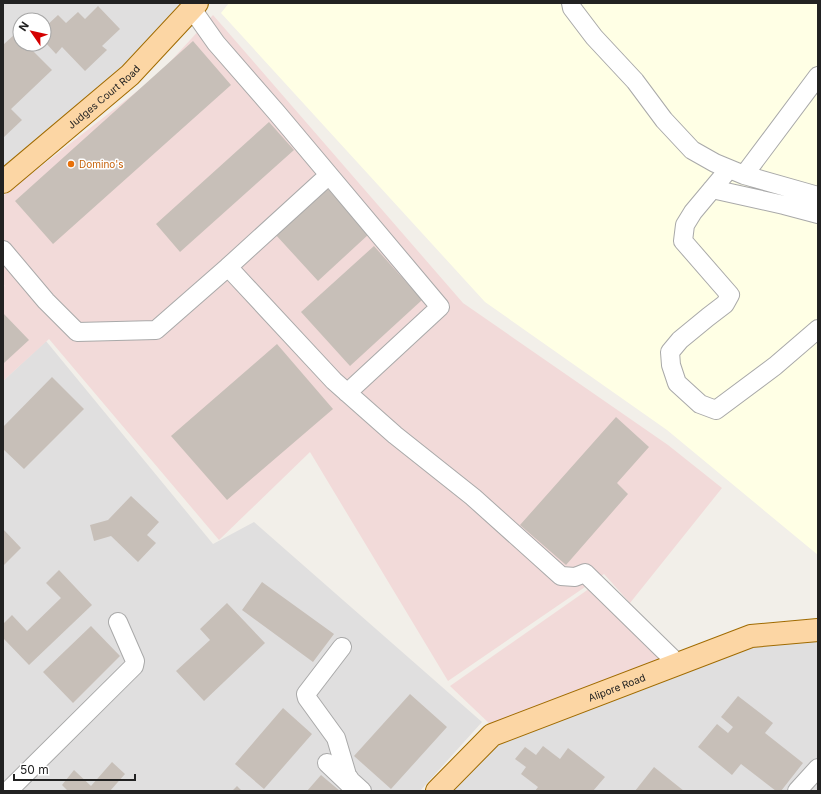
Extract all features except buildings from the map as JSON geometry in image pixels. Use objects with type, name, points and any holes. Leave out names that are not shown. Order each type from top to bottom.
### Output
[{"type":"main road","name":"Judges Court Road","points":[[3,182],[130,75],[194,6]]},
{"type":"main road","name":"Alipore Road","points":[[438,791],[492,735],[751,636],[818,630]]},
{"type":"street","points":[[571,3],[572,8],[594,37],[635,81],[664,120],[692,150],[736,172],[818,196]]},
{"type":"street","points":[[194,6],[216,43],[277,113],[440,307],[347,393]]},
{"type":"street","points":[[818,76],[736,172],[712,189],[692,212],[685,225],[683,241],[730,295],[725,304],[680,340],[670,352],[670,365],[677,383],[700,404],[716,410],[775,366],[818,329]]},
{"type":"street","points":[[3,250],[46,301],[77,332],[156,330],[329,175]]},
{"type":"street","points":[[712,189],[818,214]]},
{"type":"street","points":[[228,267],[334,381],[347,393],[395,435],[473,497],[561,576],[575,578],[585,573],[678,664]]},
{"type":"street","points":[[8,791],[134,666],[135,661],[118,622]]},
{"type":"street","points":[[342,647],[306,694],[307,698],[336,738],[347,775],[362,791]]},
{"type":"street","points":[[327,763],[357,791]]},
{"type":"street","points":[[797,791],[817,770]]},
{"type":"shaded area","points":[[3,3],[184,3],[121,73],[3,170]]},
{"type":"shaded area","points":[[229,3],[818,3],[818,555],[667,430],[485,302],[221,13]]},
{"type":"shaded area","points":[[213,15],[463,303],[668,445],[722,488],[630,603],[604,574],[448,681],[310,452],[219,540],[49,339],[3,381],[3,285],[6,287],[3,284],[3,196],[158,75]]},
{"type":"shaded area","points":[[46,341],[213,544],[254,522],[482,722],[420,791],[13,791],[3,782],[3,381]]},
{"type":"shaded area","points":[[593,586],[669,659],[492,726],[450,686]]},
{"type":"shaded area","points":[[818,638],[818,791],[453,791],[497,741],[753,644]]},
{"type":"place","name":"Domino's","points":[[71,164]]}]
